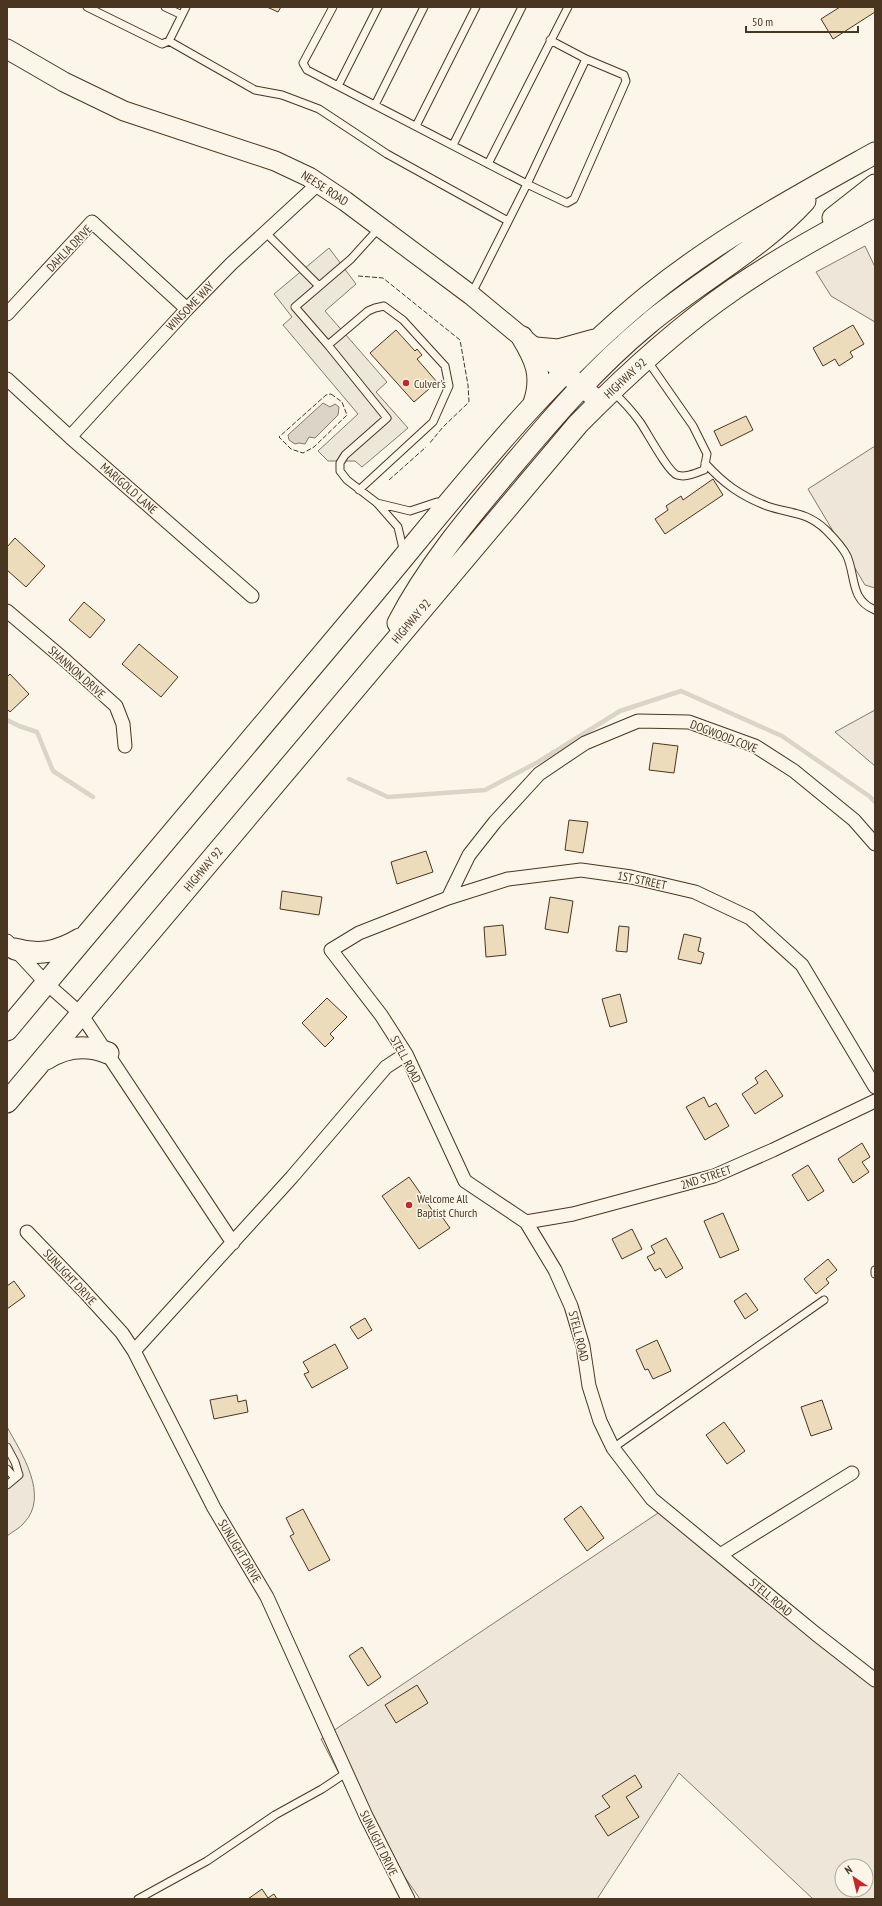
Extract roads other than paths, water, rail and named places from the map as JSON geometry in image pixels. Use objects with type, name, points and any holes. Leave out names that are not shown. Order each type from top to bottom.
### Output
[{"type":"main road","points":[[7,1030],[404,556],[534,404],[565,372],[649,295],[704,254],[750,224],[875,153]]},
{"type":"main road","points":[[388,648],[410,599],[438,556],[513,464],[582,386],[614,353],[646,325],[694,288],[748,250],[790,216],[821,183]]},
{"type":"main road","points":[[806,245],[832,220],[875,185]]},
{"type":"main road","name":"HIGHWAY 92","points":[[7,1102],[548,458],[605,396],[685,326],[734,289],[806,245],[875,206]]},
{"type":"main road","points":[[529,342],[550,350],[562,350],[601,338]]},
{"type":"main road","points":[[529,342],[539,373],[539,383],[534,404]]},
{"type":"main road","points":[[11,945],[33,953],[56,951],[90,931]]},
{"type":"main road","points":[[42,1061],[56,1053],[75,1048],[94,1048],[108,1052]]},
{"type":"street","name":"NEESE ROAD","points":[[7,49],[41,70],[95,98],[158,122],[275,160],[318,183],[380,227],[471,296],[582,386],[605,396]]},
{"type":"street","name":"WINSOME WAY","points":[[70,437],[187,309],[231,264],[318,183]]},
{"type":"street","name":"DAHLIA DRIVE","points":[[7,314],[92,222],[187,309]]},
{"type":"street","name":"MARIGOLD LANE","points":[[7,379],[70,437],[252,596]]},
{"type":"street","name":"SHANNON DRIVE","points":[[7,611],[116,706],[123,724],[125,746]]},
{"type":"street","name":"DOGWOOD COVE","points":[[448,898],[469,855],[495,822],[539,774],[586,743],[638,721],[689,722],[755,746],[794,771],[854,820],[875,844]]},
{"type":"street","name":"1ST STREET","points":[[331,950],[359,933],[448,898],[508,879],[581,870],[631,877],[695,892],[750,918],[802,965],[875,1087]]},
{"type":"street","points":[[11,945],[46,983],[81,1014],[108,1052],[200,1195],[233,1243]]},
{"type":"street","name":"STELL ROAD","points":[[331,950],[381,1015],[406,1054],[465,1181],[526,1222],[555,1270],[571,1306],[583,1346],[589,1386],[600,1421],[613,1448],[652,1499],[816,1634],[875,1680]]},
{"type":"street","points":[[134,1351],[233,1243],[386,1067],[406,1054]]},
{"type":"street","name":"2ND STREET","points":[[526,1222],[573,1214],[714,1176],[773,1150],[875,1101]]},
{"type":"street","name":"SUNLIGHT DRIVE","points":[[27,1232],[122,1333],[134,1351],[214,1508],[267,1597],[307,1683],[346,1773],[408,1899]]},
{"type":"street","points":[[720,1555],[852,1472]]},
{"type":"lane","points":[[87,7],[162,44],[169,41],[186,7]]},
{"type":"lane","points":[[165,7],[182,15]]},
{"type":"lane","points":[[333,7],[303,63],[307,70],[527,184],[567,203],[574,199],[626,80],[624,75],[586,59],[550,40]]},
{"type":"lane","points":[[338,86],[378,7]]},
{"type":"lane","points":[[375,105],[424,7]]},
{"type":"lane","points":[[416,126],[476,7]]},
{"type":"lane","points":[[453,145],[522,7]]},
{"type":"lane","points":[[488,164],[568,7]]},
{"type":"lane","points":[[169,41],[255,90],[282,94],[319,109],[387,154],[508,221]]},
{"type":"lane","points":[[471,296],[527,184],[586,59]]},
{"type":"lane","points":[[380,227],[350,259],[295,307],[387,418],[345,455],[340,463],[340,471],[347,480],[377,503],[398,527],[404,556]]},
{"type":"lane","points":[[266,232],[319,286]]},
{"type":"lane","points":[[328,345],[368,311],[384,306],[403,320],[445,366],[449,386],[433,422],[359,490]]},
{"type":"lane","points":[[605,396],[624,402],[640,422],[667,464],[676,475],[685,477],[704,470],[707,454],[693,426],[646,359]]},
{"type":"lane","points":[[705,463],[719,478],[741,495],[769,506],[803,515],[826,530],[846,556],[854,589],[865,606],[875,610]]},
{"type":"lane","points":[[377,503],[410,511],[437,502],[449,503]]},
{"type":"lane","points":[[613,1448],[824,1300]]},
{"type":"lane","points":[[7,1448],[15,1462],[19,1475],[7,1485]]},
{"type":"lane","points":[[7,1469],[15,1478]]},
{"type":"lane","points":[[138,1899],[207,1861],[275,1815],[322,1789],[346,1773]]},
{"type":"waterway","points":[[349,779],[388,797],[485,790],[538,762],[620,711],[681,691],[782,736],[869,796],[875,802]]},
{"type":"waterway","points":[[7,720],[37,732],[53,771],[93,797]]},
{"type":"place","name":"Culver's","points":[[406,383]]},
{"type":"place","name":"Welcome All Baptist Church","points":[[409,1205]]}]
